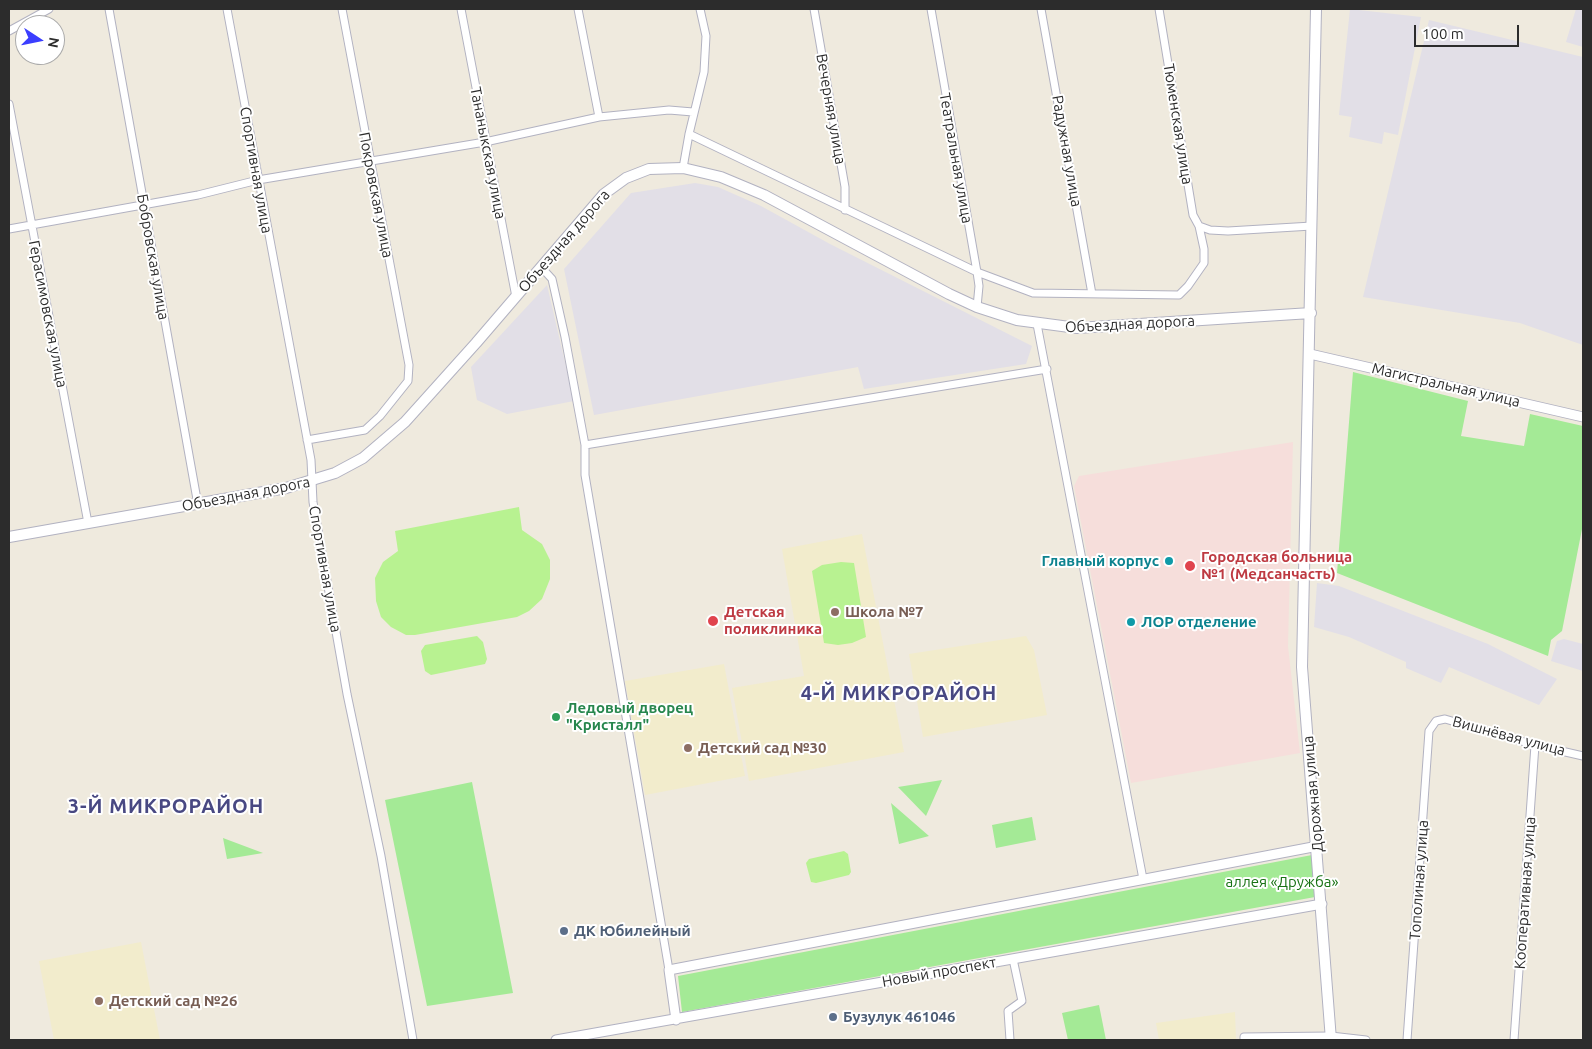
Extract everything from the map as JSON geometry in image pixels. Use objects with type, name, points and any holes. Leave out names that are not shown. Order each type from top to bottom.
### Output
[{"type":"main road","name":"Дорожная улица","points":[[1316,9],[1302,667],[1318,846],[1331,1038]]},
{"type":"main road","name":"Объездная дорога","points":[[9,537],[198,505],[312,482],[351,466],[392,436],[516,297],[587,212],[616,184],[649,169],[683,168],[721,177],[764,195],[832,233],[977,307],[1037,324],[1077,328],[1103,328],[1311,312]]},
{"type":"street","points":[[9,31],[49,9]]},
{"type":"street","name":"Бобровская улица","points":[[109,9],[198,505]]},
{"type":"street","name":"Спортивная улица","points":[[227,9],[307,440],[313,502],[348,700],[381,856],[413,1040]]},
{"type":"street","name":"Покровская улица","points":[[307,440],[366,430],[380,416],[408,381],[408,365],[342,9]]},
{"type":"street","name":"Тананыкская улица","points":[[461,9],[516,297]]},
{"type":"street","points":[[578,9],[599,117]]},
{"type":"street","points":[[683,168],[688,134],[704,72],[706,36],[700,9]]},
{"type":"street","name":"Вечерняя улица","points":[[814,9],[845,187],[846,210]]},
{"type":"street","name":"Театральная улица","points":[[931,9],[977,272],[979,297],[977,307]]},
{"type":"street","name":"Радужная улица","points":[[1042,9],[1092,294]]},
{"type":"street","name":"Тюменская улица","points":[[1092,294],[1179,295],[1188,286],[1204,263],[1204,248],[1199,226],[1193,215],[1159,9]]},
{"type":"street","name":"Герасимовская улица","points":[[9,104],[88,523]]},
{"type":"street","points":[[9,229],[198,195],[258,180],[485,142],[599,117],[669,110],[693,112]]},
{"type":"street","points":[[688,134],[977,272],[1033,293],[1092,294]]},
{"type":"street","points":[[1199,226],[1210,230],[1312,226]]},
{"type":"street","points":[[542,267],[552,279],[556,290],[585,445],[585,474],[676,1020]]},
{"type":"street","points":[[1037,324],[1142,879]]},
{"type":"street","name":"Магистральная улица","points":[[1310,354],[1583,417]]},
{"type":"street","points":[[585,445],[1047,369]]},
{"type":"street","name":"Вишнёвая улица","points":[[1436,721],[1446,719],[1535,745],[1583,756]]},
{"type":"street","name":"Тополиная улица","points":[[1407,1040],[1429,731],[1436,721]]},
{"type":"street","name":"Кооперативная улица","points":[[1514,1040],[1535,745]]},
{"type":"street","points":[[669,970],[1318,846]]},
{"type":"street","name":"Новый проспект","points":[[556,1040],[592,1037],[676,1020],[1322,904]]},
{"type":"street","points":[[1010,1040],[1008,1011],[1022,1001],[1013,959]]},
{"type":"street","points":[[1244,1039],[1331,1038],[1366,1040]]},
{"type":"shaded area","points":[[1350,9],[1421,17],[1398,135],[1384,132],[1382,144],[1349,137],[1352,117],[1339,115]]},
{"type":"shaded area","points":[[1576,9],[1583,9],[1583,47],[1566,42]]},
{"type":"shaded area","points":[[1429,20],[1583,57],[1583,345],[1520,323],[1363,297]]},
{"type":"shaded area","points":[[695,183],[718,187],[761,206],[830,244],[1032,346],[1026,364],[864,389],[858,367],[594,415],[564,269],[631,193]]},
{"type":"shaded area","points":[[547,285],[574,401],[507,414],[477,400],[471,367]]},
{"type":"shaded area","name":"Городская больница №1 (Медсанчасть)","points":[[1293,442],[1288,646],[1300,753],[1131,783],[1074,486],[1079,476]]},
{"type":"shaded area","name":"Школа №7","points":[[862,534],[904,752],[749,781],[732,688],[804,676],[782,549]]},
{"type":"shaded area","points":[[1317,583],[1339,586],[1488,644],[1557,679],[1539,705],[1449,667],[1441,683],[1406,668],[1406,662],[1349,637],[1314,627]]},
{"type":"shaded area","points":[[1026,636],[1034,650],[1047,715],[923,737],[909,654]]},
{"type":"shaded area","points":[[1564,639],[1583,644],[1583,671],[1551,661],[1557,641]]},
{"type":"shaded area","name":"Детский сад №30","points":[[724,664],[745,776],[645,795],[625,681]]},
{"type":"shaded area","name":"Детский сад №26","points":[[141,942],[160,1040],[54,1040],[39,961]]},
{"type":"shaded area","points":[[1235,1012],[1236,1040],[1159,1040],[1156,1023]]},
{"type":"green space","points":[[1353,372],[1468,401],[1461,436],[1524,446],[1530,414],[1583,426],[1583,524],[1562,631],[1551,640],[1548,656],[1337,573]]},
{"type":"green space","points":[[519,507],[522,530],[542,544],[550,560],[550,579],[542,599],[529,611],[517,617],[415,635],[406,635],[391,627],[381,617],[376,601],[375,578],[383,562],[398,551],[395,531]]},
{"type":"green space","points":[[841,562],[854,563],[866,637],[852,643],[838,645],[824,643],[812,571],[822,565]]},
{"type":"green space","points":[[477,636],[483,642],[487,659],[485,664],[431,675],[425,671],[421,651],[425,645]]},
{"type":"green space","points":[[942,780],[926,816],[898,787]]},
{"type":"green space","points":[[472,782],[513,993],[427,1006],[385,800]]},
{"type":"green space","points":[[891,803],[929,836],[899,844]]},
{"type":"green space","points":[[1032,817],[1036,840],[996,848],[992,825]]},
{"type":"green space","points":[[223,838],[263,853],[227,859]]},
{"type":"green space","points":[[844,851],[848,854],[851,872],[849,875],[816,883],[811,882],[806,863],[809,859]]},
{"type":"green space","name":"аллея «Дружба»","points":[[1312,855],[1315,897],[682,1012],[678,976]]},
{"type":"green space","points":[[1099,1005],[1106,1040],[1068,1040],[1062,1013]]},
{"type":"place","name":"Главный корпус","points":[[1169,561]]},
{"type":"place","name":"Городская больница №1 (Медсанчасть)","points":[[1190,566]]},
{"type":"place","name":"Школа №7","points":[[835,612]]},
{"type":"place","name":"Детская поликлиника","points":[[713,621]]},
{"type":"place","name":"ЛОР отделение","points":[[1131,622]]},
{"type":"place","name":"Ледовый дворец \"Кристалл\"","points":[[556,717]]},
{"type":"place","name":"Детский сад №30","points":[[688,748]]},
{"type":"place","name":"ДК Юбилейный","points":[[564,931]]},
{"type":"place","name":"Детский сад №26","points":[[99,1001]]},
{"type":"place","name":"Бузулук 461046","points":[[833,1017]]},
{"type":"district","name":"4-Й МИКРОРАЙОН","points":[[899,693]]},
{"type":"district","name":"3-Й МИКРОРАЙОН","points":[[166,806]]}]
